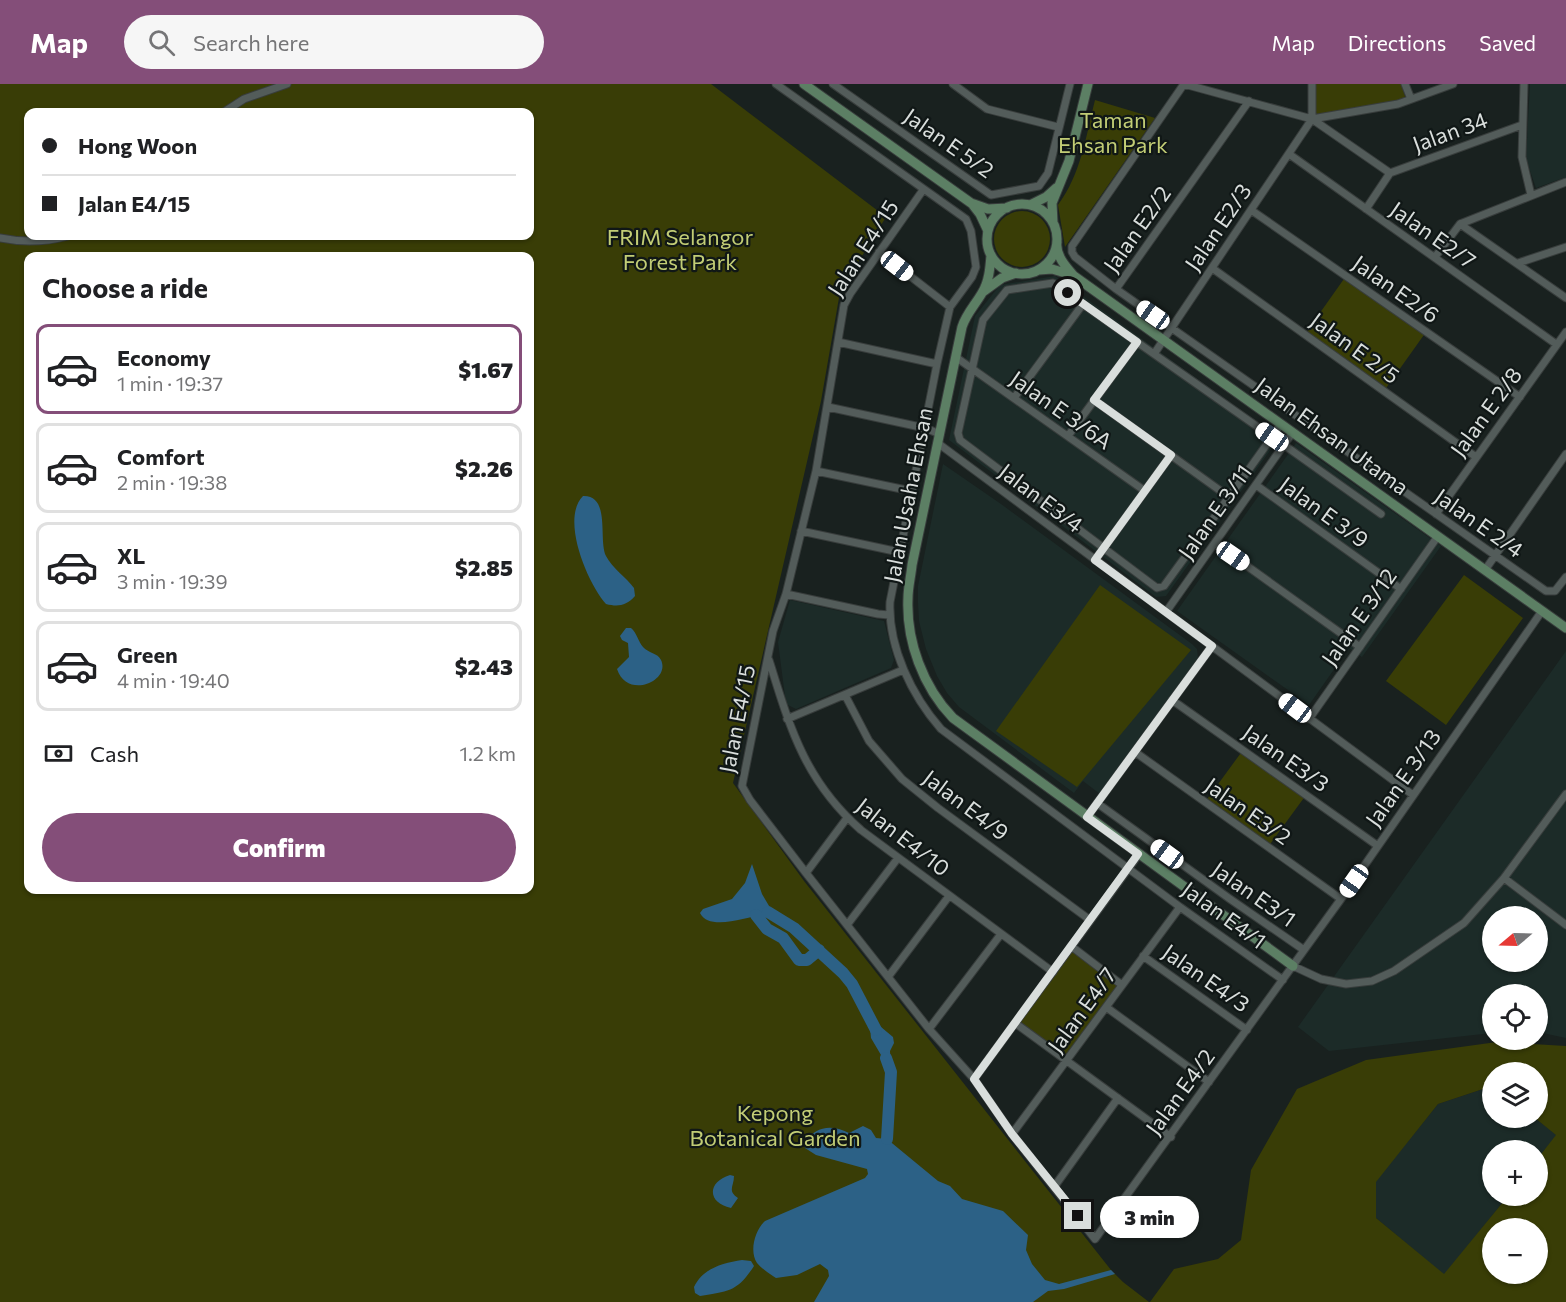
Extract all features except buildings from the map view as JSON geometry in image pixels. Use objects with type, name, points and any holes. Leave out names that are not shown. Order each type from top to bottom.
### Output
[{"type":"street","points":[[230,108],[244,99],[287,84]]},
{"type":"street","points":[[776,84],[966,219],[971,231],[976,267],[972,277],[950,307],[879,252]]},
{"type":"street","points":[[804,84],[971,203],[980,214],[988,231],[991,255],[1000,265],[1016,273],[1038,270],[1051,258],[1057,242],[1052,209],[1069,161],[1088,84]]},
{"type":"street","name":"Jalan E 5/2","points":[[833,84],[991,195],[1039,186],[1048,173],[1058,128]]},
{"type":"street","points":[[953,84],[987,109],[1058,128],[1070,84]]},
{"type":"street","points":[[1184,84],[1311,119],[1390,173],[1366,209]]},
{"type":"street","name":"Jalan E 2/4","points":[[1184,84],[1072,246],[1071,252],[1116,289],[1546,591],[1555,591],[1566,577]]},
{"type":"street","points":[[1311,119],[1312,84]]},
{"type":"street","points":[[1405,84],[1411,99]]},
{"type":"street","points":[[1311,119],[1384,107],[1453,84]]},
{"type":"street","points":[[1524,84],[1523,167],[1531,195]]},
{"type":"street","name":"Jalan E2/2","points":[[1116,289],[1249,101]]},
{"type":"street","name":"Jalan E2/3","points":[[1154,354],[1311,119]]},
{"type":"street","points":[[853,138],[861,125]]},
{"type":"street","name":"Jalan 34","points":[[1390,173],[1522,125]]},
{"type":"street","name":"Jalan E2/7","points":[[1289,154],[1556,344]]},
{"type":"street","points":[[1435,257],[1460,224],[1566,182]]},
{"type":"street","points":[[971,203],[988,209],[1030,205],[1046,197],[1058,187]]},
{"type":"street","name":"Jalan E4/15","points":[[923,189],[846,299],[816,471],[786,594],[773,631],[742,786],[750,800],[806,873],[929,1029],[974,1079],[1012,1134],[1095,1239]]},
{"type":"street","points":[[1030,205],[1043,211],[1053,223]]},
{"type":"street","points":[[988,231],[993,220],[1007,208]]},
{"type":"street","name":"Jalan E2/6","points":[[1251,210],[1520,397]]},
{"type":"street","points":[[1460,224],[1566,298]]},
{"type":"street","points":[[0,238],[33,242],[52,240]]},
{"type":"street","name":"Jalan Ehsan Utama","points":[[1057,242],[1056,248],[1074,276],[1566,628]]},
{"type":"street","points":[[1518,263],[1566,247]]},
{"type":"street","name":"Jalan Usaha Ehsan","points":[[991,255],[989,277],[984,291],[964,320],[912,565],[908,597],[910,629],[918,661],[937,701],[953,718],[1293,966],[1321,979],[1340,984],[1362,983],[1381,978],[1464,923],[1504,878],[1566,794]]},
{"type":"street","name":"Jalan E 2/5","points":[[1212,268],[1476,457]]},
{"type":"street","name":"Jalan Ehsan Utama","points":[[1038,270],[1052,269],[1074,276]]},
{"type":"street","name":"Jalan Usaha Ehsan","points":[[984,291],[1002,278],[1016,273]]},
{"type":"street","points":[[1272,437],[1053,283],[1007,290],[983,320],[958,433],[960,440],[1157,588],[1164,586],[1229,497],[1272,437],[1281,424]]},
{"type":"street","points":[[1014,398],[1083,304]]},
{"type":"street","name":"Jalan E4/1","points":[[950,307],[911,491],[889,615],[903,670],[931,717],[941,729],[1180,907],[1283,980]]},
{"type":"street","name":"Jalan E 2/8","points":[[1436,514],[1566,332]]},
{"type":"street","points":[[838,342],[937,364]]},
{"type":"street","points":[[1068,436],[1137,342]]},
{"type":"street","name":"Jalan E 3/6A","points":[[957,358],[1146,491]]},
{"type":"street","points":[[1094,400],[1229,497]]},
{"type":"street","name":"Jalan E3/4","points":[[828,407],[925,428],[1095,560],[1413,795]]},
{"type":"street","name":"Jalan E 3/11","points":[[1166,612],[1293,432]]},
{"type":"street","points":[[1284,445],[1381,514]]},
{"type":"street","points":[[1485,570],[1566,454]]},
{"type":"street","points":[[1095,560],[1171,455]]},
{"type":"street","points":[[816,471],[911,491]]},
{"type":"street","name":"Jalan E 3/9","points":[[1256,485],[1401,589]]},
{"type":"street","points":[[801,531],[899,552]]},
{"type":"street","name":"Jalan E 3/12","points":[[1310,719],[1438,536]]},
{"type":"street","points":[[1215,543],[1360,647]]},
{"type":"street","points":[[786,594],[889,615]]},
{"type":"street","name":"Jalan E 3/13","points":[[1293,966],[1542,611]]},
{"type":"street","points":[[1087,817],[1212,646]]},
{"type":"street","name":"Jalan E4/10","points":[[768,656],[795,742],[833,803],[847,818],[898,858],[1053,972]]},
{"type":"street","points":[[787,719],[903,670]]},
{"type":"street","name":"Jalan E4/9","points":[[845,695],[869,741],[902,779],[1090,920]]},
{"type":"street","name":"Jalan E3/3","points":[[1173,700],[1378,846]]},
{"type":"street","points":[[941,729],[953,718]]},
{"type":"street","name":"Jalan E3/2","points":[[1135,752],[1341,899]]},
{"type":"street","name":"Jalan E3/1","points":[[1097,803],[1304,950]]},
{"type":"street","points":[[806,873],[847,818]]},
{"type":"street","points":[[974,1079],[1138,854]]},
{"type":"street","points":[[847,925],[898,858]]},
{"type":"street","points":[[1504,878],[1566,925]]},
{"type":"street","points":[[888,977],[949,896]]},
{"type":"street","name":"Jalan E4/7","points":[[1012,1134],[1180,907]]},
{"type":"street","points":[[929,1029],[1001,934]]},
{"type":"street","points":[[1071,946],[1122,985]]},
{"type":"street","name":"Jalan E4/3","points":[[1143,956],[1247,1030]]},
{"type":"street","name":"Jalan E4/2","points":[[1095,1239],[1293,966]]},
{"type":"street","points":[[1106,1007],[1209,1082]]},
{"type":"street","points":[[1015,1023],[1171,1137]]},
{"type":"street","points":[[1054,1186],[1118,1098]]},
{"type":"shaded area","points":[[1530,84],[1566,84],[1566,177],[1536,188],[1526,159]]},
{"type":"shaded area","points":[[1055,276],[1279,438],[1166,596],[1156,597],[949,440],[975,316],[1000,285]]},
{"type":"shaded area","points":[[1296,443],[1441,546],[1362,657],[1349,648],[1309,705],[1177,611]]},
{"type":"shaded area","points":[[943,464],[1001,504],[1197,649],[1198,658],[1100,794],[1083,781],[1074,793],[959,707],[937,676],[926,649],[919,621],[918,586]]},
{"type":"shaded area","points":[[790,600],[884,621],[894,660],[891,668],[796,709],[786,704],[778,642]]},
{"type":"shaded area","points":[[1566,651],[1566,1038],[1548,1034],[1548,984],[1482,984],[1482,1034],[1329,1051],[1298,1027]]},
{"type":"shaded area","points":[[1482,1089],[1482,1128],[1548,1128],[1557,1135],[1548,1146],[1548,1140],[1482,1140],[1482,1206],[1500,1206],[1490,1218],[1482,1218],[1482,1228],[1444,1275],[1376,1218],[1375,1182],[1438,1104]]},
{"type":"green space","points":[[0,84],[711,84],[886,217],[840,292],[821,401],[733,783],[804,881],[1111,1270],[1149,1302],[0,1302]]},
{"type":"green space","points":[[1314,84],[1401,84],[1406,99],[1313,116]]},
{"type":"green space","name":"Taman Ehsan Park","points":[[1095,100],[1155,118],[1065,247],[1058,205],[1077,168]]},
{"type":"green space","points":[[1022,211],[1033,213],[1042,219],[1048,228],[1050,239],[1048,250],[1042,259],[1033,265],[1022,267],[1011,265],[1002,259],[996,250],[994,239],[996,228],[1002,219],[1011,213]]},
{"type":"green space","points":[[1346,276],[1426,332],[1384,391],[1305,334]]},
{"type":"green space","points":[[1464,575],[1523,618],[1446,725],[1386,681]]},
{"type":"green space","points":[[1100,585],[1191,650],[1077,787],[996,731]]},
{"type":"green space","points":[[1243,750],[1306,795],[1268,847],[1205,802]]},
{"type":"green space","points":[[1071,946],[1122,985],[1067,1060],[1015,1023]]},
{"type":"green space","points":[[1482,1044],[1482,1050],[1548,1050],[1548,1045],[1566,1046],[1566,1302],[1150,1302],[1174,1269],[1218,1259],[1241,1240],[1251,1170],[1297,1089],[1366,1060]],"holes":[[[1482,1062],[1548,1062],[1547,1128],[1556,1135],[1548,1145],[1548,1206],[1500,1206],[1490,1218],[1548,1218],[1548,1284],[1482,1284],[1482,1228],[1444,1274],[1376,1218],[1376,1182],[1438,1104],[1482,1089]]]},
{"type":"water","points":[[583,496],[592,498],[600,510],[606,556],[634,588],[635,596],[625,604],[606,604],[585,567],[575,535],[574,520],[577,506]]},
{"type":"water","points":[[626,628],[631,628],[643,647],[661,660],[660,675],[647,684],[630,684],[622,678],[617,669],[629,657],[628,643],[620,636]]},
{"type":"water","points":[[752,864],[762,894],[772,911],[733,921],[713,922],[705,919],[700,913],[703,909],[732,899],[745,883]]},
{"type":"water","points":[[869,1017],[893,1037],[894,1043],[890,1051],[891,1072],[871,1038]]},
{"type":"water","points":[[863,1126],[871,1130],[876,1138],[887,1139],[938,1181],[950,1186],[962,1199],[1003,1211],[1028,1235],[1026,1250],[1032,1264],[1045,1280],[1059,1284],[1111,1270],[1115,1274],[1064,1289],[1048,1291],[1033,1302],[814,1302],[829,1276],[828,1270],[820,1264],[797,1275],[776,1278],[757,1263],[753,1253],[754,1241],[765,1221],[865,1178],[868,1174],[867,1169],[816,1155],[805,1148],[804,1143],[814,1133],[824,1128],[836,1128],[849,1133]]},
{"type":"water","points":[[730,1175],[734,1176],[732,1191],[738,1198],[731,1208],[717,1202],[713,1192],[717,1182]]},
{"type":"water","points":[[742,1260],[751,1261],[754,1266],[737,1286],[700,1296],[695,1293],[694,1287],[708,1271]]},
{"type":"waterway","points":[[768,912],[794,928],[843,973],[852,984],[876,1030]]},
{"type":"waterway","points":[[756,915],[767,929],[783,938],[799,960],[807,960],[819,950]]},
{"type":"waterway","points":[[886,1058],[891,1072],[887,1139]]},
{"type":"route","points":[[1068,293],[1137,342],[1094,400],[1171,455],[1095,560],[1212,646],[1087,817],[1138,854],[974,1079],[1012,1134],[1078,1216]]},
{"type":"park label","name":"FRIM Selangor Forest Park","points":[[680,250]]},
{"type":"park label","name":"Kepong Botanical Garden","points":[[775,1126]]}]
